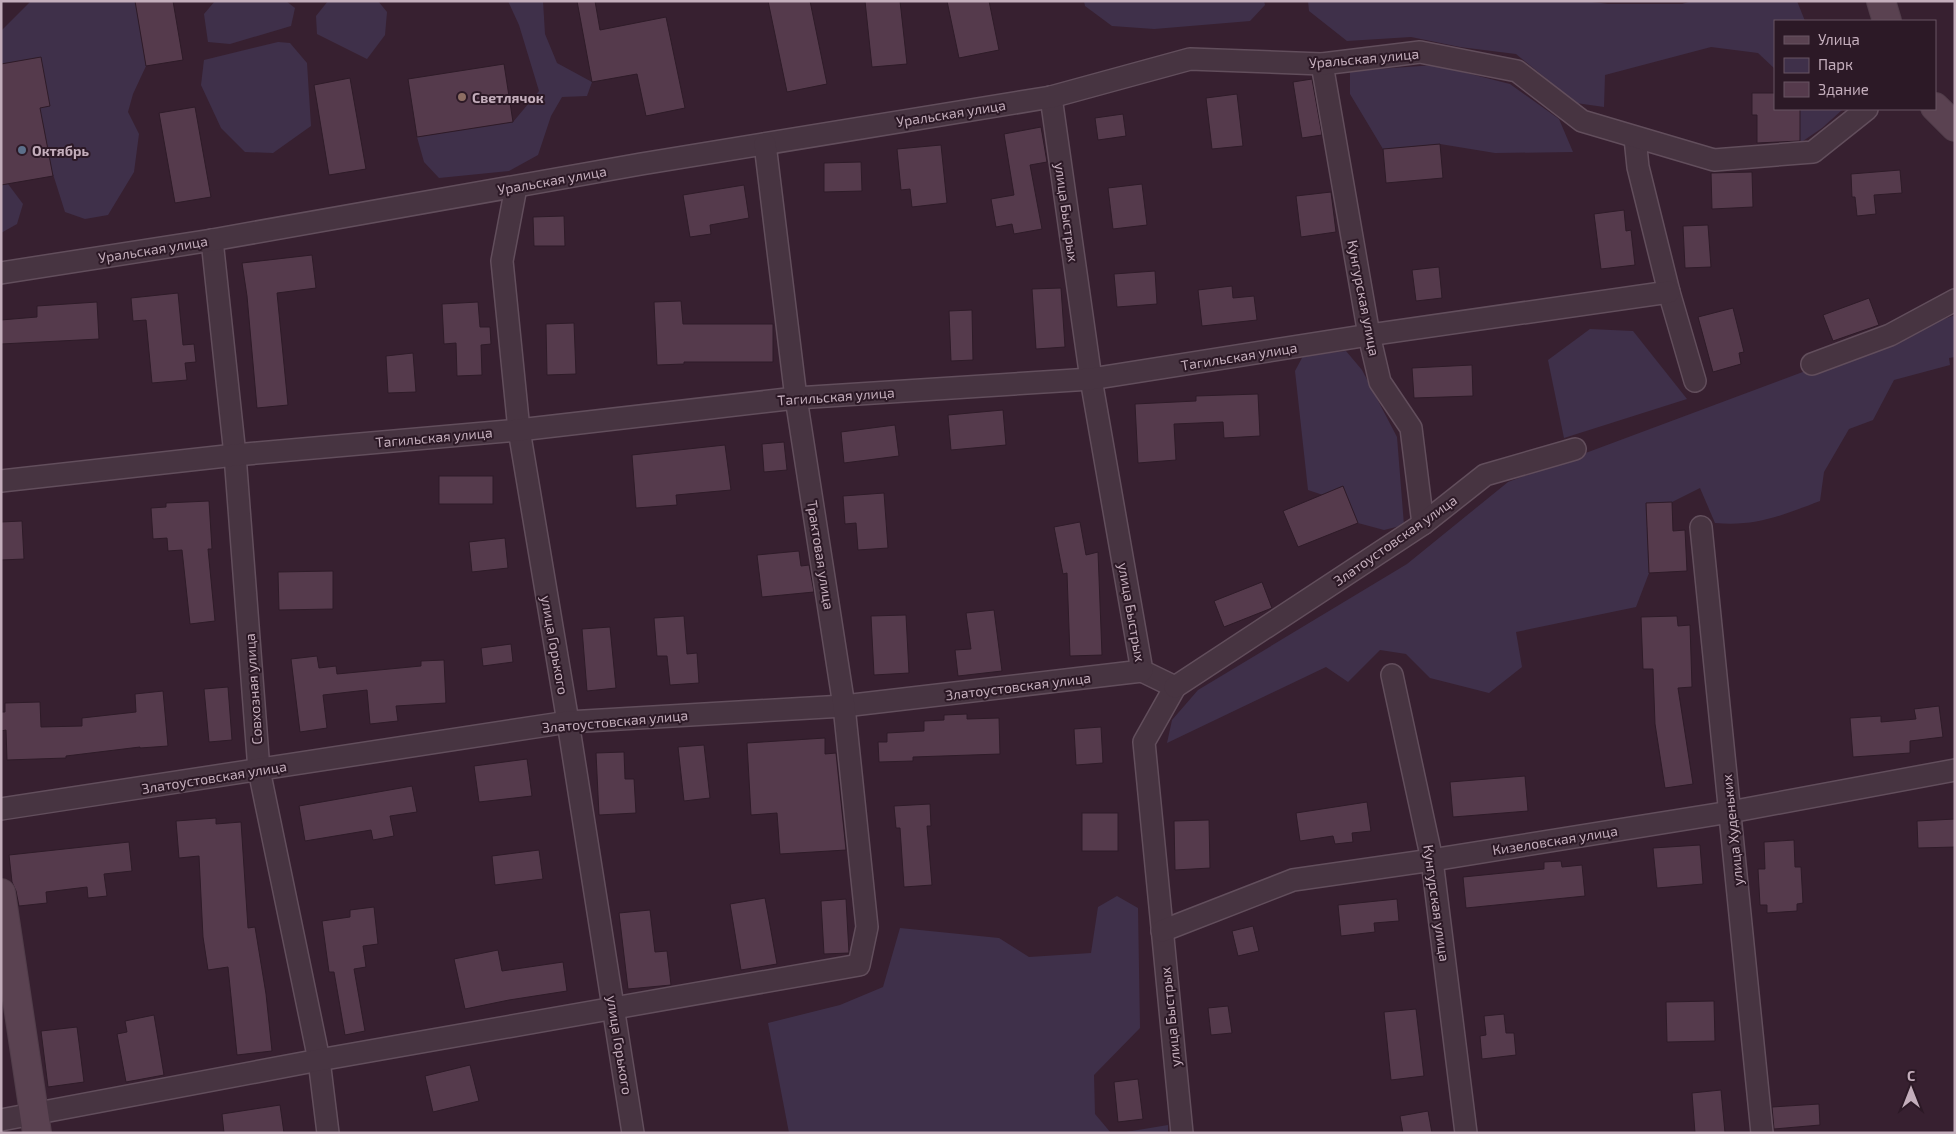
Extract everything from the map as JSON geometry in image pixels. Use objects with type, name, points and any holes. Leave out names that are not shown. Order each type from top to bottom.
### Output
[{"type":"street","points":[[1881,1],[1887,20]]},
{"type":"street","name":"Уральская улица","points":[[1,273],[212,240],[641,164],[1051,97],[1190,59],[1322,64],[1420,52],[1517,70],[1582,121],[1714,160],[1813,152],[1866,110]]},
{"type":"street","name":"Кунгурская улица","points":[[1322,64],[1380,382],[1411,428],[1423,524]]},
{"type":"street","name":"улица Быстрых","points":[[1051,97],[1091,379],[1142,671],[1175,687],[1144,742],[1182,1133]]},
{"type":"street","points":[[1936,108],[1955,127]]},
{"type":"street","points":[[1635,138],[1638,167],[1669,292],[1695,381]]},
{"type":"street","name":"Трактовая улица","points":[[614,1009],[859,965],[867,927],[844,706],[796,398],[765,144]]},
{"type":"street","name":"улица Горького","points":[[516,187],[502,261],[519,430],[568,722],[633,1133]]},
{"type":"street","name":"Совхозная улица","points":[[212,240],[235,455],[259,770],[319,1060],[328,1133]]},
{"type":"street","name":"Тагильская улица","points":[[1,481],[235,455],[519,430],[796,398],[1091,379],[1370,335],[1669,292]]},
{"type":"street","points":[[1812,364],[1890,335],[1955,300]]},
{"type":"street","name":"Златоустовская улица","points":[[1175,687],[1423,524],[1486,475],[1575,449]]},
{"type":"street","name":"улица Худеньких","points":[[1701,527],[1762,1133]]},
{"type":"street","name":"Златоустовская улица","points":[[1,808],[568,722],[844,706],[1142,671]]},
{"type":"street","name":"Кунгурская улица","points":[[1392,675],[1432,860],[1466,1133]]},
{"type":"street","name":"Кизеловская улица","points":[[1162,931],[1293,880],[1432,860],[1730,812],[1955,770]]},
{"type":"street","points":[[1,893],[36,1123]]},
{"type":"street","points":[[1,1120],[36,1123],[319,1060],[614,1009]]},
{"type":"green space","points":[[31,1],[135,1],[146,66],[133,94],[128,112],[139,134],[134,172],[108,215],[85,219],[65,212],[52,171],[43,123],[33,124],[30,109],[49,106],[41,57],[1,64],[1,31]]},
{"type":"green space","points":[[215,1],[286,1],[295,8],[291,26],[230,44],[208,42],[204,14]]},
{"type":"green space","points":[[328,1],[378,1],[387,12],[385,35],[367,59],[317,34],[316,16]]},
{"type":"green space","points":[[508,1],[543,1],[545,34],[557,63],[592,82],[587,96],[562,97],[551,116],[538,155],[509,171],[439,178],[424,162],[417,137],[513,122],[539,91],[519,25]]},
{"type":"green space","points":[[1084,1],[1264,1],[1265,5],[1250,21],[1154,29],[1112,26],[1085,6]]},
{"type":"green space","points":[[1308,1],[1584,1],[1608,4],[1682,4],[1692,1],[1797,1],[1805,20],[1774,20],[1774,68],[1758,53],[1711,47],[1605,75],[1604,107],[1576,103],[1516,54],[1460,47],[1411,37],[1347,41],[1309,11]]},
{"type":"green space","points":[[278,42],[290,43],[307,63],[311,126],[273,153],[245,152],[221,128],[201,85],[204,60]]},
{"type":"green space","points":[[1435,65],[1510,84],[1559,119],[1573,152],[1495,153],[1440,144],[1383,149],[1350,94],[1350,71]]},
{"type":"green space","points":[[1800,110],[1842,110],[1822,128],[1800,143]]},
{"type":"green space","points":[[8,184],[23,204],[17,224],[1,233],[1,185]]},
{"type":"green space","points":[[1955,315],[1955,357],[1949,358],[1950,365],[1894,380],[1873,420],[1849,429],[1824,472],[1820,501],[1769,519],[1730,524],[1715,523],[1700,488],[1672,502],[1646,503],[1649,573],[1636,607],[1516,632],[1522,667],[1489,693],[1430,678],[1406,654],[1380,650],[1348,682],[1326,667],[1167,743],[1172,720],[1198,690],[1407,564],[1508,482]]},
{"type":"green space","points":[[1590,329],[1633,331],[1687,399],[1564,438],[1548,360]]},
{"type":"green space","points":[[1346,351],[1362,370],[1397,437],[1404,525],[1384,530],[1358,523],[1343,486],[1323,495],[1308,490],[1295,371],[1303,356]]},
{"type":"green space","points":[[1117,896],[1138,908],[1140,1028],[1094,1075],[1095,1114],[1111,1133],[789,1133],[768,1023],[840,1005],[883,987],[900,928],[999,938],[1029,957],[1091,953],[1098,907]]},
{"type":"green space","points":[[1168,1125],[1168,1133],[1120,1133]]},
{"type":"building","points":[[135,1],[173,1],[183,60],[146,66]]},
{"type":"building","points":[[577,1],[595,1],[600,30],[666,17],[685,108],[646,116],[637,74],[592,82]]},
{"type":"building","points":[[768,1],[810,1],[827,84],[787,92]]},
{"type":"building","points":[[865,1],[900,1],[907,64],[872,67]]},
{"type":"building","points":[[947,1],[989,1],[999,50],[959,58]]},
{"type":"building","points":[[41,57],[50,106],[40,108],[53,176],[1,185],[1,64]]},
{"type":"building","points":[[504,64],[513,122],[417,137],[408,79]]},
{"type":"building","points":[[350,78],[366,169],[329,175],[314,85]]},
{"type":"building","points":[[1312,79],[1322,135],[1302,138],[1293,82]]},
{"type":"building","points":[[1752,93],[1774,93],[1774,110],[1800,110],[1800,141],[1757,143],[1757,115],[1752,115]]},
{"type":"building","points":[[1237,94],[1243,146],[1212,149],[1206,98]]},
{"type":"building","points":[[195,107],[211,197],[175,203],[159,113]]},
{"type":"building","points":[[1123,114],[1126,136],[1098,140],[1095,118]]},
{"type":"building","points":[[1041,127],[1047,162],[1030,165],[1042,229],[1014,234],[1012,224],[996,227],[991,199],[1014,195],[1004,134]]},
{"type":"building","points":[[1440,144],[1443,178],[1386,183],[1383,149]]},
{"type":"building","points":[[941,145],[947,203],[912,207],[910,189],[901,190],[897,149]]},
{"type":"building","points":[[861,162],[862,191],[824,192],[824,163]]},
{"type":"building","points":[[1900,170],[1902,193],[1874,195],[1876,214],[1857,216],[1855,197],[1852,197],[1851,174]]},
{"type":"building","points":[[1752,172],[1753,207],[1712,209],[1711,173]]},
{"type":"building","points":[[1142,184],[1147,225],[1113,229],[1108,188]]},
{"type":"building","points":[[744,185],[749,218],[710,225],[711,234],[690,237],[683,195]]},
{"type":"building","points":[[1331,192],[1336,232],[1301,237],[1296,196]]},
{"type":"building","points":[[1624,210],[1626,231],[1631,230],[1635,265],[1601,269],[1594,214]]},
{"type":"building","points":[[564,216],[565,246],[534,246],[533,217]]},
{"type":"building","points":[[1708,225],[1711,267],[1685,268],[1683,226]]},
{"type":"building","points":[[312,255],[316,288],[277,293],[288,405],[257,408],[247,296],[242,263]]},
{"type":"building","points":[[1439,267],[1442,298],[1416,301],[1412,270]]},
{"type":"building","points":[[1155,271],[1157,304],[1117,307],[1114,274]]},
{"type":"building","points":[[1232,286],[1233,298],[1254,296],[1257,320],[1202,326],[1198,290]]},
{"type":"building","points":[[1061,288],[1065,347],[1036,349],[1032,289]]},
{"type":"building","points":[[178,293],[183,345],[194,344],[196,362],[185,363],[187,380],[152,383],[146,320],[133,321],[131,298]]},
{"type":"building","points":[[1869,298],[1879,325],[1833,341],[1823,315]]},
{"type":"building","points":[[681,301],[683,324],[773,324],[773,362],[684,362],[684,364],[657,365],[654,302]]},
{"type":"building","points":[[97,302],[99,339],[1,344],[1,320],[37,317],[37,306]]},
{"type":"building","points":[[478,302],[480,327],[490,327],[491,344],[481,345],[482,375],[457,376],[456,343],[444,344],[442,304]]},
{"type":"building","points":[[1733,308],[1744,352],[1739,353],[1741,364],[1713,372],[1698,317]]},
{"type":"building","points":[[972,310],[973,360],[951,361],[949,311]]},
{"type":"building","points":[[574,323],[576,374],[547,375],[546,324]]},
{"type":"building","points":[[413,353],[416,392],[388,393],[386,356]]},
{"type":"building","points":[[1472,365],[1473,396],[1414,398],[1412,368]]},
{"type":"building","points":[[1258,394],[1260,436],[1224,438],[1223,422],[1174,424],[1176,460],[1138,463],[1135,404],[1196,401],[1196,396]]},
{"type":"building","points":[[1003,410],[1006,445],[951,450],[948,415]]},
{"type":"building","points":[[895,425],[899,456],[844,463],[841,432]]},
{"type":"building","points":[[784,442],[787,470],[764,472],[762,444]]},
{"type":"building","points":[[725,445],[731,490],[676,495],[677,505],[636,508],[632,455]]},
{"type":"building","points":[[439,476],[493,476],[493,504],[439,504]]},
{"type":"building","points":[[1343,486],[1358,523],[1298,547],[1283,511]]},
{"type":"building","points":[[884,493],[888,548],[858,550],[856,523],[845,524],[843,496]]},
{"type":"building","points":[[209,501],[212,549],[208,549],[215,621],[190,624],[182,550],[168,551],[167,538],[153,539],[151,508],[166,507],[166,503]]},
{"type":"building","points":[[1672,502],[1673,531],[1685,530],[1687,571],[1649,573],[1646,503]]},
{"type":"building","points":[[22,521],[24,559],[1,560],[1,522]]},
{"type":"building","points":[[1080,522],[1086,555],[1098,552],[1102,655],[1070,656],[1067,573],[1063,574],[1054,527]]},
{"type":"building","points":[[505,538],[508,568],[472,572],[469,542]]},
{"type":"building","points":[[799,551],[801,566],[809,565],[814,592],[762,597],[757,555]]},
{"type":"building","points":[[333,571],[333,609],[279,610],[278,572]]},
{"type":"building","points":[[1262,582],[1272,608],[1224,627],[1214,601]]},
{"type":"building","points":[[994,610],[1002,671],[958,676],[955,650],[971,649],[966,613]]},
{"type":"building","points":[[906,615],[909,673],[874,675],[871,616]]},
{"type":"building","points":[[684,616],[687,654],[697,653],[699,683],[670,685],[667,656],[657,656],[654,618]]},
{"type":"building","points":[[1677,616],[1678,626],[1690,625],[1692,687],[1678,688],[1693,784],[1665,788],[1655,724],[1653,669],[1643,669],[1641,617]]},
{"type":"building","points":[[610,627],[616,688],[587,691],[582,629]]},
{"type":"building","points":[[511,644],[513,662],[483,666],[481,648]]},
{"type":"building","points":[[317,656],[319,668],[336,666],[337,674],[421,666],[421,661],[444,660],[446,703],[396,706],[398,721],[370,724],[367,690],[323,695],[327,728],[300,732],[291,659]]},
{"type":"building","points":[[228,687],[232,740],[209,742],[204,689]]},
{"type":"building","points":[[163,691],[168,746],[140,747],[66,756],[66,758],[7,760],[6,730],[1,731],[1,712],[5,712],[5,703],[40,702],[41,727],[82,726],[82,718],[136,712],[135,694]]},
{"type":"building","points":[[1939,706],[1943,737],[1910,741],[1910,753],[1853,757],[1850,718],[1881,716],[1881,722],[1916,719],[1914,709]]},
{"type":"building","points":[[967,714],[967,719],[999,718],[1000,754],[913,757],[913,761],[879,762],[878,742],[887,742],[887,733],[924,731],[924,721],[944,720],[944,715]]},
{"type":"building","points":[[1101,727],[1103,763],[1076,765],[1074,729]]},
{"type":"building","points":[[825,738],[825,754],[836,753],[846,850],[780,854],[777,813],[751,815],[747,743]]},
{"type":"building","points":[[704,745],[710,798],[684,801],[678,747]]},
{"type":"building","points":[[624,752],[625,779],[634,779],[636,813],[599,815],[596,753]]},
{"type":"building","points":[[527,759],[532,796],[479,802],[474,766]]},
{"type":"building","points":[[1525,776],[1528,811],[1453,817],[1450,782]]},
{"type":"building","points":[[412,786],[417,812],[390,816],[394,836],[373,840],[371,830],[305,841],[299,806]]},
{"type":"building","points":[[1367,802],[1371,831],[1352,833],[1353,842],[1335,844],[1333,836],[1300,841],[1296,813]]},
{"type":"building","points":[[930,804],[931,826],[927,826],[932,885],[904,887],[900,828],[896,828],[894,806]]},
{"type":"building","points":[[1082,813],[1118,813],[1118,851],[1082,851]]},
{"type":"building","points":[[216,818],[216,824],[241,822],[248,928],[255,927],[266,994],[272,1051],[237,1055],[228,967],[208,970],[203,937],[199,856],[179,858],[176,821]]},
{"type":"building","points":[[1955,819],[1955,847],[1918,848],[1917,821]]},
{"type":"building","points":[[1209,820],[1210,868],[1175,870],[1174,821]]},
{"type":"building","points":[[1794,840],[1795,867],[1801,867],[1803,903],[1797,904],[1797,911],[1767,913],[1767,905],[1760,905],[1758,869],[1765,869],[1764,842]]},
{"type":"building","points":[[129,842],[132,871],[104,874],[107,896],[88,898],[87,887],[46,892],[47,903],[19,906],[12,882],[9,855]]},
{"type":"building","points":[[1700,845],[1703,884],[1657,888],[1653,848]]},
{"type":"building","points":[[539,850],[543,879],[495,885],[492,856]]},
{"type":"building","points":[[1561,861],[1562,867],[1582,865],[1585,896],[1466,908],[1463,877],[1544,869],[1544,862]]},
{"type":"building","points":[[765,898],[777,964],[741,970],[730,904]]},
{"type":"building","points":[[846,899],[849,953],[824,954],[821,901]]},
{"type":"building","points":[[1397,899],[1399,921],[1374,923],[1375,932],[1341,936],[1338,905]]},
{"type":"building","points":[[374,907],[378,944],[363,946],[366,967],[354,969],[365,1031],[345,1035],[334,972],[329,972],[322,921],[350,917],[350,910]]},
{"type":"building","points":[[650,910],[655,952],[667,951],[671,985],[628,989],[619,913]]},
{"type":"building","points":[[1253,926],[1259,951],[1238,956],[1232,931]]},
{"type":"building","points":[[498,950],[502,971],[563,962],[567,991],[465,1009],[454,959]]},
{"type":"building","points":[[1714,1001],[1715,1041],[1667,1042],[1666,1002]]},
{"type":"building","points":[[1228,1006],[1232,1033],[1211,1035],[1208,1008]]},
{"type":"building","points":[[1416,1009],[1424,1076],[1391,1080],[1384,1012]]},
{"type":"building","points":[[1504,1014],[1506,1033],[1514,1033],[1516,1055],[1482,1059],[1480,1036],[1486,1035],[1484,1016]]},
{"type":"building","points":[[154,1015],[164,1075],[126,1082],[117,1034],[127,1032],[125,1021]]},
{"type":"building","points":[[77,1027],[84,1082],[48,1087],[41,1031]]},
{"type":"building","points":[[470,1065],[479,1101],[433,1112],[425,1076]]},
{"type":"building","points":[[1138,1079],[1143,1119],[1118,1122],[1114,1082]]},
{"type":"building","points":[[1721,1090],[1725,1133],[1695,1133],[1692,1093]]},
{"type":"building","points":[[1819,1104],[1820,1125],[1774,1129],[1772,1107]]},
{"type":"building","points":[[280,1105],[284,1133],[224,1133],[222,1114]]},
{"type":"building","points":[[1428,1111],[1432,1133],[1403,1133],[1400,1116]]},
{"type":"place","name":"Светлячок","points":[[462,97]]},
{"type":"place","name":"Октябрь","points":[[22,150]]}]
